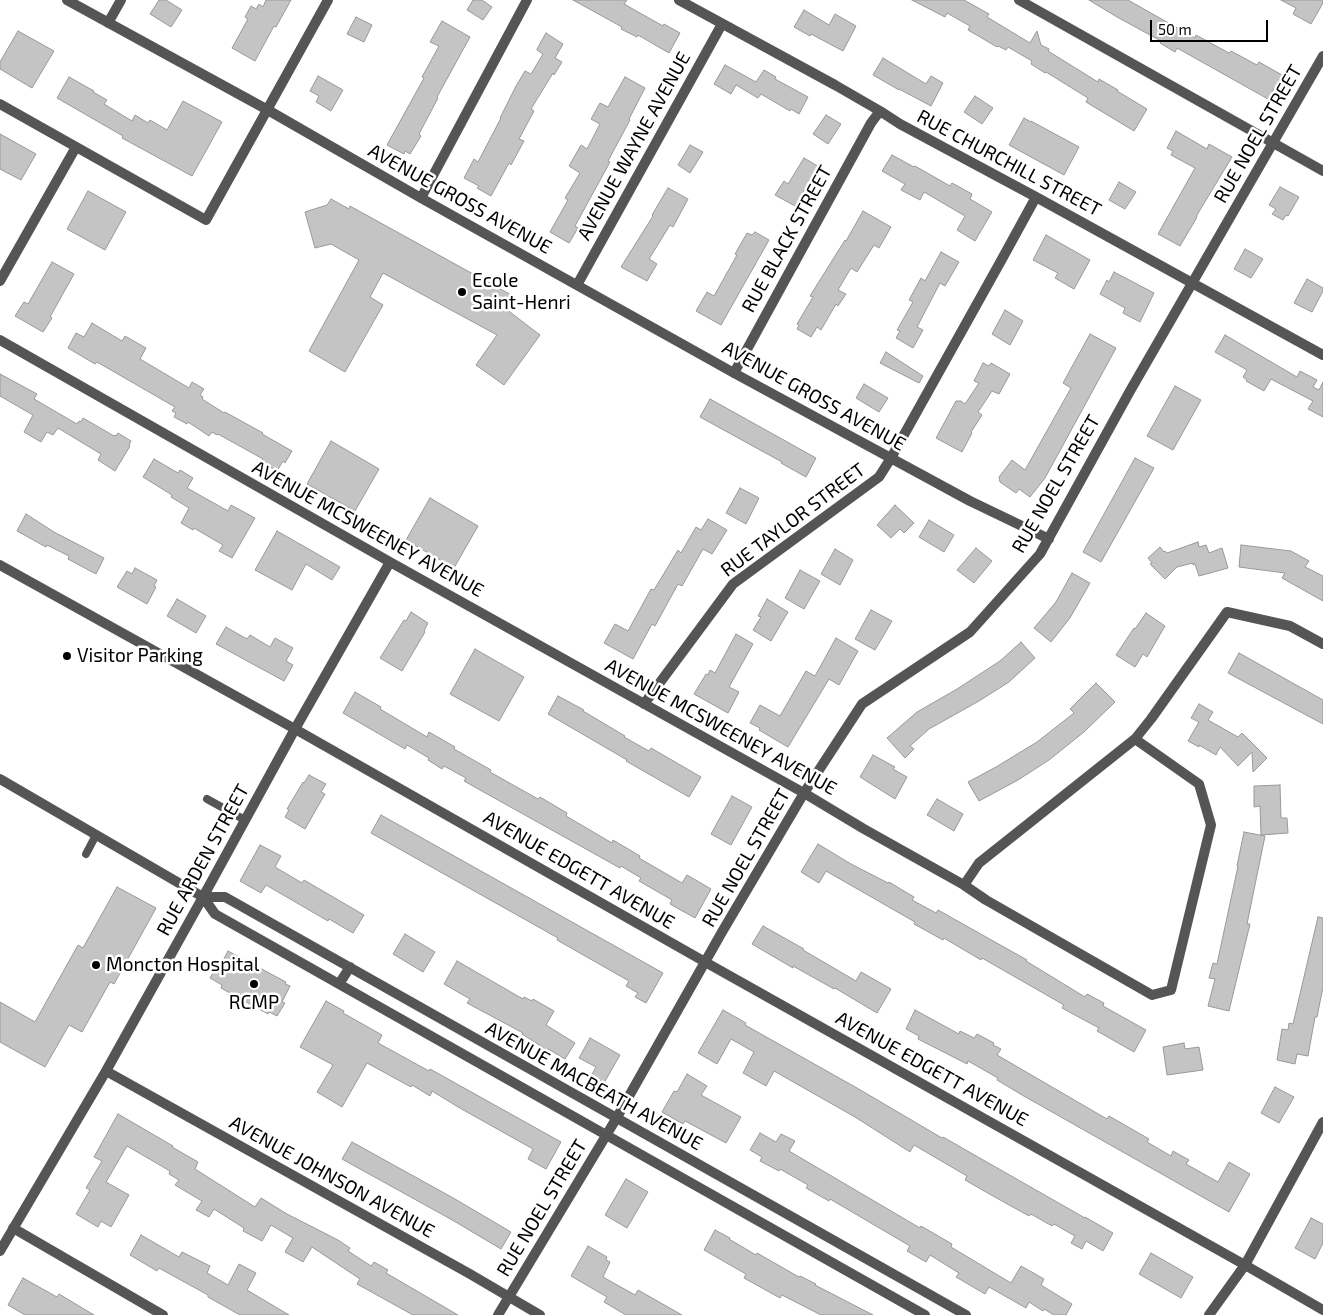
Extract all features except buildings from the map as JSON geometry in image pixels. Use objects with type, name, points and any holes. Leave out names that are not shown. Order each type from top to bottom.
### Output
[{"type":"street","name":"AVENUE GROSS AVENUE","points":[[67,0],[266,109],[734,373],[970,501],[1049,539]]},
{"type":"street","points":[[108,23],[121,0]]},
{"type":"street","points":[[0,104],[206,220],[328,0]]},
{"type":"street","points":[[421,198],[527,0]]},
{"type":"street","name":"RUE CHURCHILL STREET","points":[[679,0],[880,111],[900,124],[1323,355]]},
{"type":"street","points":[[1019,0],[1323,171]]},
{"type":"street","name":"AVENUE WAYNE AVENUE","points":[[577,284],[722,24]]},
{"type":"street","name":"RUE NOEL STREET","points":[[498,1315],[616,1119],[804,792],[862,704],[970,632],[1040,554],[1130,391],[1323,56]]},
{"type":"street","name":"RUE BLACK STREET","points":[[734,373],[871,123],[880,111]]},
{"type":"street","points":[[0,282],[76,147]]},
{"type":"street","name":"RUE TAYLOR STREET","points":[[644,704],[733,584],[879,477],[1036,197]]},
{"type":"street","name":"AVENUE MCSWEENEY AVENUE","points":[[0,340],[390,562],[804,792],[864,829],[1152,995],[1171,990],[1211,825],[1199,784],[1135,739]]},
{"type":"street","name":"RUE ARDEN STREET","points":[[0,1251],[106,1071],[295,729],[390,562]]},
{"type":"street","name":"AVENUE EDGETT AVENUE","points":[[0,565],[295,729],[1323,1310]]},
{"type":"street","points":[[964,885],[979,863],[1135,739],[1227,612],[1290,626],[1323,644]]},
{"type":"street","name":"AVENUE MACBEATH AVENUE","points":[[0,779],[203,897],[215,914],[925,1315]]},
{"type":"street","name":"AVENUE MACBEATH AVENUE","points":[[203,897],[225,897],[966,1315]]},
{"type":"street","points":[[339,984],[350,967]]},
{"type":"street","name":"AVENUE JOHNSON AVENUE","points":[[106,1071],[540,1315]]},
{"type":"street","points":[[1209,1315],[1245,1265],[1323,1122]]},
{"type":"street","points":[[13,1228],[163,1315]]},
{"type":"lane","points":[[207,799],[245,820]]},
{"type":"lane","points":[[86,854],[96,835]]},
{"type":"place","name":"Ecole Saint-Henri","points":[[462,292]]},
{"type":"place","name":"Visitor Parking","points":[[67,656]]},
{"type":"place","name":"Moncton Hospital","points":[[96,965]]},
{"type":"place","name":"RCMP","points":[[254,984]]}]
